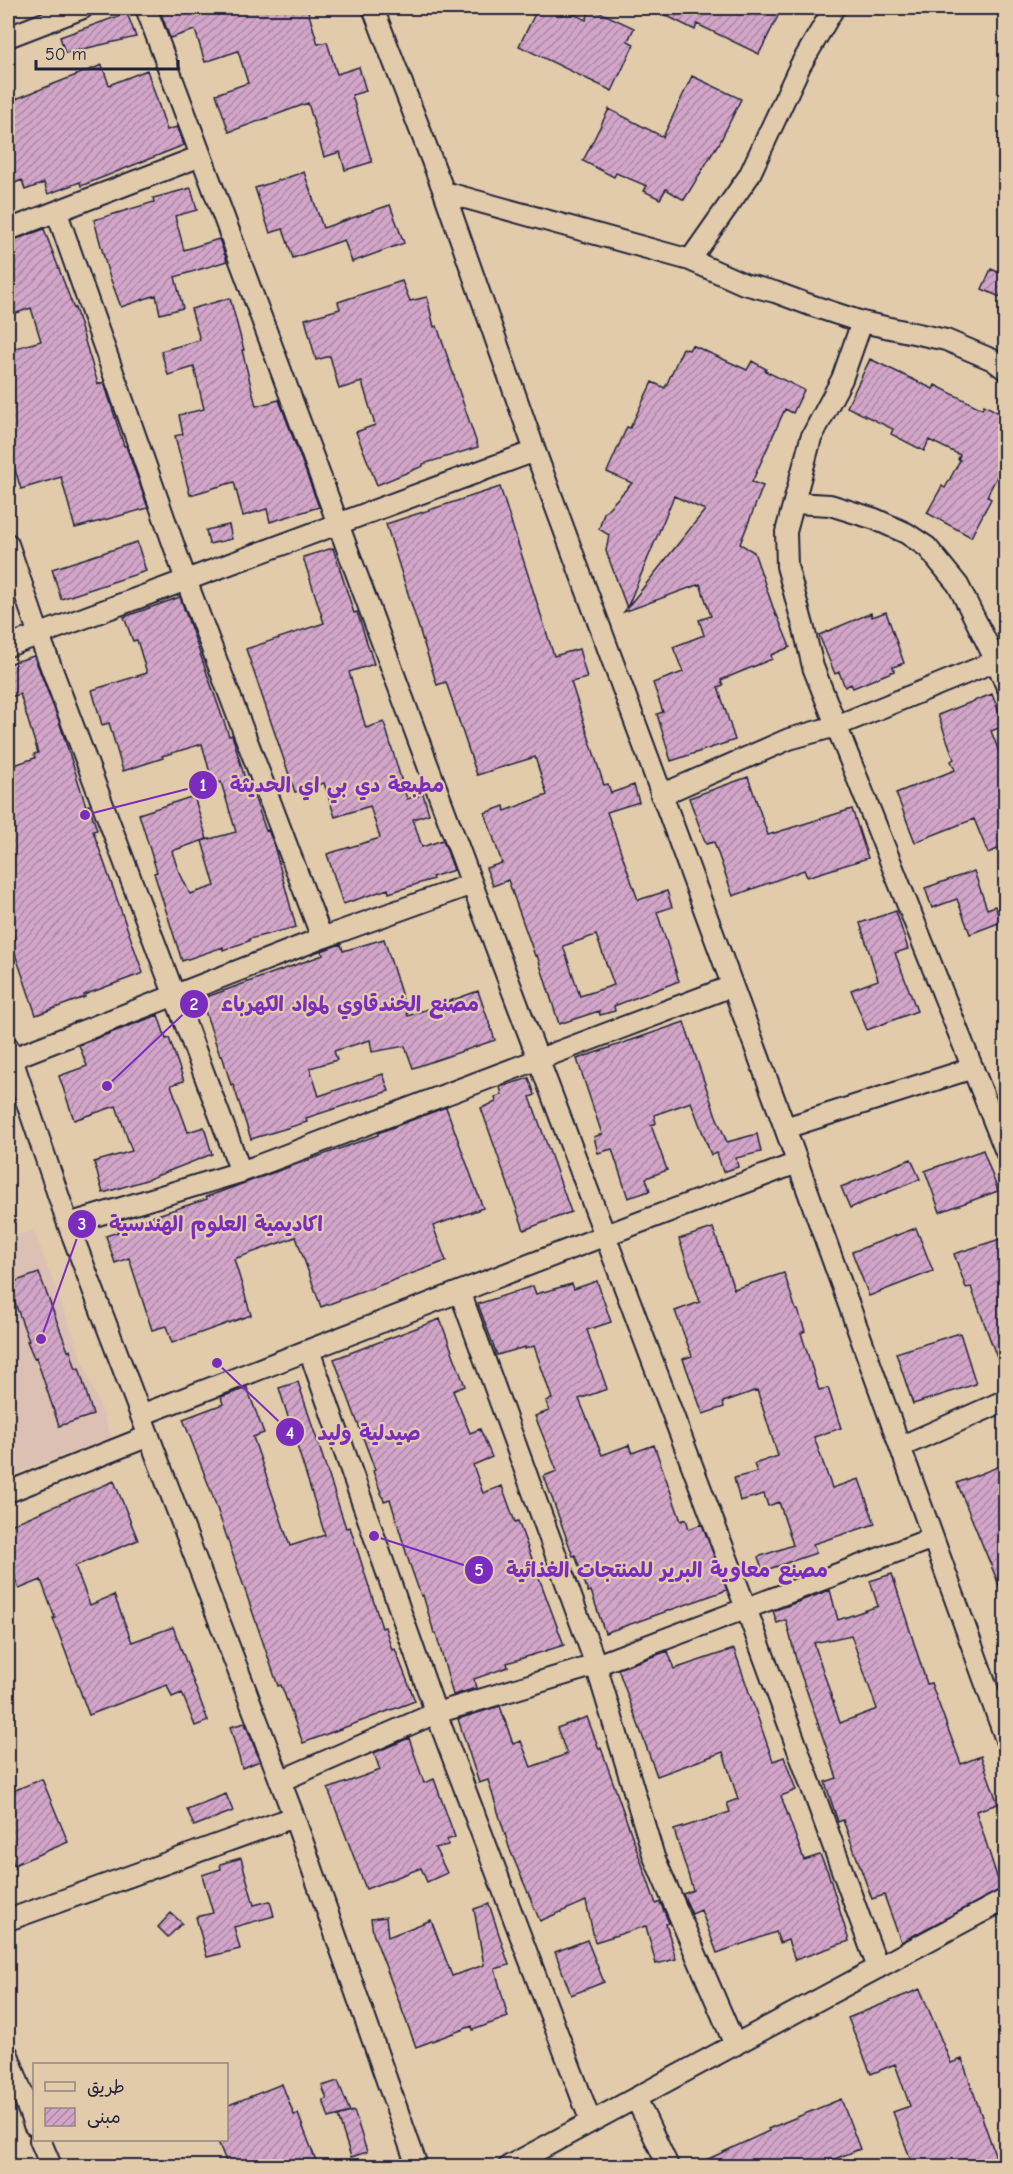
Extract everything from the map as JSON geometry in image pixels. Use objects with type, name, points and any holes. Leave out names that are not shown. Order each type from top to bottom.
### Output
[{"type":"street","points":[[8,37],[83,8]]},
{"type":"street","points":[[146,8],[472,884],[746,1608],[878,1968]]},
{"type":"street","points":[[373,8],[444,192],[535,451],[785,1128],[1005,1740]]},
{"type":"street","points":[[690,260],[750,176],[800,66],[834,8]]},
{"type":"street","points":[[8,230],[201,156]]},
{"type":"street","points":[[444,192],[690,260],[744,284],[862,321],[946,340],[993,360],[1005,370]]},
{"type":"street","points":[[57,213],[186,580],[322,938]]},
{"type":"street","points":[[862,321],[842,379],[811,438],[786,532],[787,566],[813,667],[973,1068],[1000,1123],[1005,1152]]},
{"type":"street","points":[[8,646],[535,451]]},
{"type":"street","points":[[795,503],[830,506],[875,519],[906,533],[927,547],[958,585],[1001,659],[1005,685]]},
{"type":"street","points":[[8,544],[39,635],[241,1172]]},
{"type":"street","points":[[661,795],[789,739],[836,726],[1001,659]]},
{"type":"street","points":[[417,2166],[294,1817],[68,1224],[9,1055],[472,884]]},
{"type":"street","points":[[68,1224],[241,1172],[732,986]]},
{"type":"street","points":[[785,1128],[973,1068]]},
{"type":"street","points":[[141,1414],[797,1163]]},
{"type":"street","points":[[460,1292],[596,1665],[654,1857],[735,2045]]},
{"type":"street","points":[[309,1350],[436,1713],[591,2122]]},
{"type":"street","points":[[900,1447],[1005,1400]]},
{"type":"street","points":[[8,1492],[149,1436]]},
{"type":"street","points":[[280,1781],[436,1713],[596,1665],[933,1538]]},
{"type":"street","points":[[8,1920],[294,1817]]},
{"type":"street","points":[[509,2166],[1005,1899]]},
{"type":"street","points":[[8,2055],[33,2122]]},
{"type":"street","points":[[636,2098],[668,2166]]},
{"type":"street","points":[[41,2141],[51,2166]]},
{"type":"shaded area","points":[[33,1228],[112,1439],[8,1476],[8,1239],[33,1230]]},
{"type":"building","points":[[159,8],[307,8],[318,44],[327,42],[337,74],[359,67],[366,91],[352,95],[372,162],[345,170],[340,152],[324,157],[308,103],[229,132],[216,94],[248,83],[238,51],[205,62],[195,30],[170,38]]},
{"type":"building","points":[[538,8],[562,8],[586,20],[591,8],[634,28],[628,41],[634,44],[612,91],[519,46]]},
{"type":"building","points":[[651,8],[782,8],[759,54],[697,24],[695,30]]},
{"type":"building","points":[[127,13],[136,37],[65,53],[60,37]]},
{"type":"building","points":[[102,65],[109,85],[147,70],[167,130],[177,127],[184,145],[81,186],[80,182],[48,194],[44,183],[25,190],[22,180],[8,186],[8,102]]},
{"type":"building","points":[[692,76],[741,99],[719,144],[684,200],[666,189],[660,199],[644,191],[647,186],[616,173],[614,177],[583,161],[609,109],[663,137]]},
{"type":"building","points":[[304,172],[323,228],[390,205],[404,243],[352,262],[344,240],[293,258],[283,229],[270,233],[255,188]]},
{"type":"building","points":[[191,188],[197,210],[175,216],[184,250],[219,239],[227,261],[175,277],[183,308],[160,314],[156,295],[121,307],[108,272],[94,220],[154,202],[153,198]]},
{"type":"building","points":[[44,229],[75,308],[98,384],[104,382],[124,446],[126,446],[148,508],[75,528],[61,477],[21,489],[9,450],[11,449],[8,435],[8,350],[41,341],[31,308],[8,316],[8,242]]},
{"type":"building","points":[[991,269],[1005,275],[1005,285],[1000,297],[982,289]]},
{"type":"building","points":[[402,281],[410,301],[427,297],[434,327],[437,326],[478,447],[423,464],[423,466],[377,485],[356,432],[375,425],[362,382],[339,389],[330,356],[316,360],[305,319],[340,309],[338,302]]},
{"type":"building","points":[[230,298],[256,406],[279,400],[319,507],[270,522],[267,509],[243,516],[234,482],[190,495],[175,436],[183,434],[179,415],[204,409],[194,367],[168,375],[161,351],[200,340],[191,309]]},
{"type":"building","points":[[692,345],[747,370],[752,361],[766,369],[765,371],[804,390],[793,413],[785,409],[752,482],[763,486],[740,544],[754,552],[776,616],[790,647],[771,655],[772,659],[721,680],[723,685],[718,687],[735,740],[671,761],[657,714],[663,712],[653,683],[683,672],[673,647],[704,635],[699,620],[711,616],[700,584],[624,612],[627,608],[606,551],[609,535],[599,529],[604,513],[632,483],[607,472],[627,427],[630,428],[652,382],[665,388],[683,348],[689,350]],"holes":[[[674,496],[705,510],[627,608]]]},
{"type":"building","points":[[870,359],[933,389],[935,385],[982,409],[984,405],[1005,416],[1005,468],[1002,466],[987,496],[991,499],[971,537],[927,513],[942,486],[945,488],[960,460],[958,459],[960,455],[929,440],[924,451],[891,434],[893,429],[847,407]]},
{"type":"building","points":[[500,487],[554,656],[579,649],[587,678],[571,682],[604,785],[608,784],[611,793],[634,785],[639,802],[607,812],[638,900],[667,891],[672,907],[657,912],[679,981],[614,1006],[615,1011],[600,1015],[599,1011],[559,1024],[537,955],[535,956],[508,880],[493,886],[486,868],[502,863],[485,813],[504,806],[505,811],[547,795],[535,757],[477,775],[446,682],[437,685],[386,524]],"holes":[[[596,935],[614,985],[580,996],[563,946]]]},
{"type":"building","points":[[229,525],[232,539],[209,544],[206,530]]},
{"type":"building","points":[[137,542],[146,571],[61,599],[52,569]]},
{"type":"building","points":[[333,548],[354,613],[357,612],[374,664],[349,672],[366,728],[384,722],[407,799],[423,794],[429,814],[413,819],[422,847],[443,840],[454,870],[389,893],[388,889],[343,904],[327,854],[380,838],[370,806],[335,817],[324,783],[295,792],[246,649],[324,623],[303,557]]},
{"type":"building","points":[[180,597],[229,736],[232,735],[246,782],[249,781],[266,831],[268,830],[273,842],[296,927],[249,939],[249,941],[223,950],[223,947],[182,961],[154,873],[157,872],[139,814],[194,796],[207,839],[172,851],[190,894],[215,886],[202,841],[236,832],[221,782],[213,784],[202,744],[123,771],[109,723],[102,725],[92,690],[147,673],[137,640],[133,641],[124,617]]},
{"type":"building","points":[[886,612],[904,663],[893,667],[894,671],[853,688],[851,684],[845,687],[839,672],[835,674],[819,635],[871,613],[872,617]]},
{"type":"building","points":[[34,656],[59,721],[86,806],[89,805],[97,830],[93,831],[143,973],[36,1015],[11,942],[15,940],[8,916],[8,767],[35,758],[34,754],[38,753],[20,694],[8,698],[8,664]]},
{"type":"building","points":[[992,694],[1004,726],[991,731],[1005,767],[1005,846],[988,853],[974,819],[915,842],[896,793],[955,770],[951,761],[954,759],[938,715]]},
{"type":"building","points":[[748,777],[768,835],[852,809],[868,858],[807,877],[804,870],[733,896],[714,842],[706,844],[689,798]]},
{"type":"building","points":[[974,871],[987,909],[995,906],[1001,922],[970,934],[957,899],[932,908],[925,888]]},
{"type":"building","points":[[896,911],[908,949],[895,953],[917,1011],[867,1030],[851,990],[878,980],[860,923]]},
{"type":"building","points":[[384,939],[408,1016],[478,991],[495,1040],[413,1068],[405,1046],[372,1052],[370,1040],[334,1051],[337,1060],[310,1068],[319,1096],[383,1074],[389,1091],[306,1118],[307,1122],[251,1139],[201,999],[323,955],[321,951],[341,944],[343,951]]},
{"type":"building","points":[[158,1015],[166,1039],[169,1038],[184,1081],[171,1085],[188,1132],[204,1127],[212,1154],[146,1180],[103,1193],[94,1162],[132,1151],[116,1106],[74,1120],[59,1076],[87,1066],[79,1045]]},
{"type":"building","points":[[684,1022],[727,1142],[757,1134],[761,1152],[736,1158],[738,1167],[723,1172],[717,1153],[711,1155],[691,1102],[654,1115],[656,1123],[651,1125],[667,1170],[646,1178],[650,1191],[628,1198],[612,1149],[598,1153],[594,1137],[602,1134],[577,1059]]},
{"type":"building","points":[[529,1078],[535,1095],[530,1097],[571,1212],[524,1230],[481,1108],[496,1102],[495,1097],[502,1095],[500,1087]]},
{"type":"building","points":[[446,1107],[483,1208],[433,1226],[446,1261],[321,1307],[296,1237],[234,1259],[251,1315],[172,1343],[166,1326],[152,1330],[129,1258],[115,1263],[106,1236],[118,1232],[117,1228],[207,1199],[206,1197],[378,1135],[378,1133]]},
{"type":"building","points":[[983,1150],[998,1191],[940,1212],[925,1171]]},
{"type":"building","points":[[911,1159],[920,1179],[850,1208],[841,1187]]},
{"type":"building","points":[[713,1228],[734,1289],[784,1273],[805,1331],[801,1333],[819,1390],[828,1388],[841,1428],[814,1437],[832,1488],[859,1479],[875,1524],[813,1544],[816,1553],[763,1571],[758,1557],[793,1545],[779,1502],[768,1506],[764,1494],[740,1501],[734,1478],[757,1472],[754,1464],[778,1456],[757,1390],[723,1402],[724,1407],[703,1414],[683,1359],[692,1356],[675,1311],[700,1302],[679,1239]]},
{"type":"building","points":[[916,1228],[933,1271],[869,1296],[852,1252]]},
{"type":"building","points":[[1000,1239],[1005,1255],[1005,1377],[971,1287],[966,1288],[954,1254]]},
{"type":"building","points":[[39,1273],[68,1351],[70,1350],[76,1369],[79,1368],[93,1415],[59,1426],[8,1284]]},
{"type":"building","points":[[597,1281],[611,1322],[587,1330],[607,1389],[579,1399],[602,1455],[629,1445],[632,1453],[654,1445],[681,1521],[686,1519],[689,1529],[702,1524],[727,1590],[605,1633],[591,1591],[588,1592],[575,1555],[573,1556],[544,1476],[557,1471],[535,1416],[549,1411],[546,1401],[552,1399],[534,1346],[497,1355],[478,1304],[533,1286],[536,1294],[572,1284],[574,1289]]},
{"type":"building","points":[[440,1319],[465,1386],[453,1391],[470,1433],[480,1429],[492,1457],[473,1465],[483,1493],[502,1486],[515,1522],[518,1521],[564,1645],[507,1663],[508,1667],[474,1679],[476,1688],[453,1695],[436,1633],[434,1633],[423,1595],[421,1596],[409,1562],[390,1499],[384,1501],[373,1471],[375,1470],[334,1359]]},
{"type":"building","points":[[960,1333],[976,1384],[913,1404],[896,1353]]},
{"type":"building","points":[[298,1382],[346,1528],[350,1527],[382,1628],[385,1627],[392,1650],[395,1649],[415,1701],[303,1743],[281,1685],[278,1686],[211,1491],[183,1419],[223,1404],[221,1397],[247,1388],[264,1433],[253,1437],[290,1546],[325,1535],[279,1388]]},
{"type":"building","points":[[1005,1464],[1005,1597],[1004,1597],[957,1483]]},
{"type":"building","points":[[114,1481],[138,1540],[75,1566],[90,1605],[114,1595],[132,1642],[173,1627],[208,1721],[195,1726],[182,1693],[172,1697],[167,1685],[89,1715],[41,1580],[19,1589],[8,1562],[8,1526]]},
{"type":"building","points":[[892,1574],[927,1684],[931,1683],[961,1764],[981,1756],[998,1804],[976,1811],[1000,1886],[1005,1884],[1005,1887],[901,1942],[884,1895],[872,1899],[843,1820],[838,1822],[825,1782],[837,1778],[797,1663],[786,1620],[777,1623],[773,1611],[830,1590],[838,1620],[878,1606],[870,1581]],"holes":[[[851,1635],[877,1709],[840,1723],[814,1643]]]},
{"type":"building","points":[[734,1649],[773,1761],[784,1757],[796,1790],[781,1796],[804,1860],[820,1855],[828,1872],[849,1941],[795,1960],[788,1940],[780,1943],[776,1932],[717,1953],[701,1910],[692,1914],[683,1894],[693,1890],[674,1830],[730,1812],[727,1803],[738,1799],[723,1752],[657,1776],[618,1669],[668,1651],[674,1669]]},
{"type":"building","points":[[500,1706],[513,1744],[521,1741],[531,1767],[567,1754],[557,1728],[587,1717],[599,1749],[601,1748],[656,1904],[660,1902],[669,1923],[666,1924],[676,1959],[656,1964],[646,1926],[595,1942],[586,1901],[540,1921],[510,1850],[488,1780],[479,1783],[458,1719]]},
{"type":"building","points":[[245,1723],[260,1761],[242,1768],[230,1727]]},
{"type":"building","points":[[409,1738],[424,1783],[434,1779],[455,1837],[447,1840],[448,1845],[435,1848],[447,1873],[427,1882],[421,1868],[366,1889],[328,1789],[380,1770],[374,1753]]},
{"type":"building","points":[[42,1779],[68,1842],[14,1865],[8,1849],[8,1793]]},
{"type":"building","points":[[226,1794],[233,1811],[194,1826],[187,1809]]},
{"type":"building","points":[[241,1858],[254,1905],[270,1901],[274,1916],[234,1927],[240,1949],[207,1957],[196,1917],[213,1913],[202,1875],[221,1869],[220,1864]]},
{"type":"building","points":[[489,1904],[509,1965],[495,1969],[508,2017],[473,2030],[472,2026],[416,2047],[373,1933],[371,1919],[386,1917],[388,1937],[431,1920],[452,1976],[484,1965],[474,1909]]},
{"type":"building","points":[[171,1913],[182,1923],[168,1937],[158,1927]]},
{"type":"building","points":[[587,1940],[604,1982],[571,1995],[555,1952]]},
{"type":"building","points":[[920,1989],[951,2063],[962,2059],[999,2166],[913,2166],[893,2112],[910,2106],[895,2064],[871,2074],[848,2018]]},
{"type":"building","points":[[338,2081],[350,2112],[329,2118],[323,2100],[327,2099],[322,2086]]},
{"type":"building","points":[[282,2084],[294,2115],[298,2114],[318,2166],[228,2166],[218,2141],[228,2141],[228,2105]]},
{"type":"building","points":[[841,2099],[860,2149],[817,2166],[693,2166],[769,2131],[768,2129]]},
{"type":"building","points":[[354,2111],[367,2152],[351,2157],[338,2116]]},
{"type":"place","name":"مطبعة دي بي اي الحديثة","points":[[85,815]]},
{"type":"place","name":"مصنع الخندقاوي لمواد الكهرباء","points":[[107,1086]]},
{"type":"place","name":"اكاديمية العلوم الهندسية","points":[[41,1339]]},
{"type":"place","name":"صيدلية وليد","points":[[217,1363]]},
{"type":"place","name":"مصنع معاوية البرير للمنتجات الغذائية","points":[[374,1536]]}]
